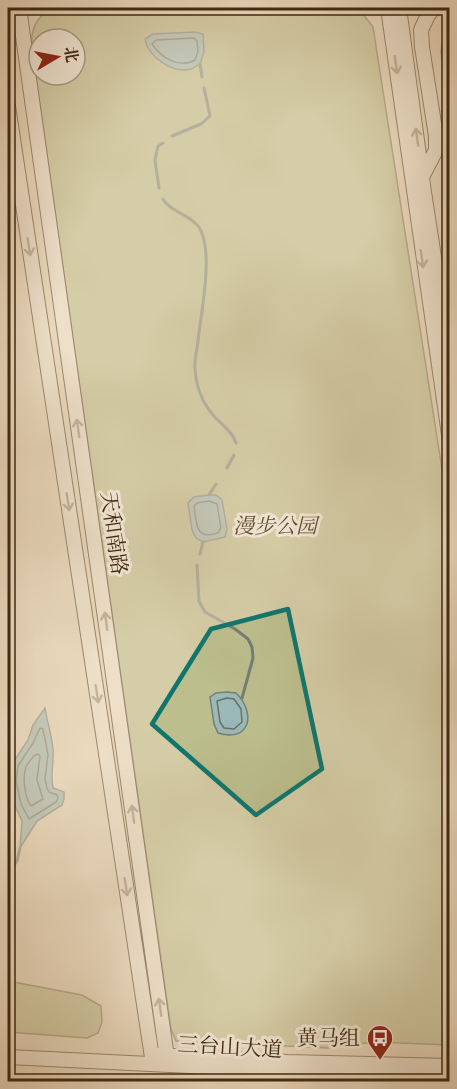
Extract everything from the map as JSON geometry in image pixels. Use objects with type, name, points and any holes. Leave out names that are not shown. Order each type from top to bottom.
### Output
[{"type":"street","name":"天和南路","points":[[20,8],[167,1060]]},
{"type":"street","points":[[388,8],[450,442]]},
{"type":"street","points":[[399,8],[450,361]]},
{"type":"street","points":[[422,177],[436,150],[421,30],[434,8]]},
{"type":"street","name":"天和南路","points":[[8,106],[152,1060]]},
{"type":"street","name":"三台山大道","points":[[8,1048],[152,1060]]},
{"type":"street","name":"三台山大道","points":[[8,1057],[450,1066]]},
{"type":"street","name":"三台山大道","points":[[167,1060],[450,1078]]},
{"type":"highlighted area","points":[[288,609],[322,769],[256,815],[152,724],[211,629]]},
{"type":"green space","name":"漫步公园","points":[[56,8],[354,9],[363,14],[373,27],[449,514],[449,1045],[374,1042],[327,1048],[176,1041],[171,1029],[37,87],[87,87],[87,27],[35,27],[44,14]]},
{"type":"green space","points":[[450,27],[449,129],[441,51]]},
{"type":"green space","points":[[8,981],[82,995],[101,1006],[102,1022],[98,1033],[87,1038],[8,1032]]},
{"type":"water","points":[[195,32],[203,34],[204,52],[200,64],[184,70],[162,63],[151,52],[145,39],[153,34]]},
{"type":"water","points":[[216,495],[222,500],[227,529],[225,537],[203,542],[196,538],[192,530],[188,503],[194,497]]},
{"type":"water","points":[[216,693],[236,693],[246,709],[247,724],[238,734],[218,733],[214,724],[210,697]]},
{"type":"water","points":[[45,708],[53,750],[53,788],[64,792],[64,799],[62,805],[37,821],[20,848],[22,821],[15,806],[10,781],[12,764]]},
{"type":"waterway","points":[[200,64],[202,77]]},
{"type":"waterway","points":[[172,136],[201,124],[210,116],[204,88]]},
{"type":"waterway","points":[[159,188],[155,160],[158,146],[163,143]]},
{"type":"waterway","points":[[163,199],[170,207],[193,221],[201,231],[206,255],[206,269],[195,359],[196,375],[198,387],[206,405],[230,432],[236,443]]},
{"type":"waterway","points":[[227,468],[234,455]]},
{"type":"waterway","points":[[209,495],[216,484]]},
{"type":"waterway","points":[[200,554],[203,542]]},
{"type":"waterway","points":[[197,565],[199,601],[205,612],[235,629],[248,639],[252,647],[253,658],[242,698]]},
{"type":"waterway","points":[[8,763],[12,764]]},
{"type":"waterway","points":[[8,866],[14,865],[17,861],[20,848]]},
{"type":"place","name":"黄马组","points":[[380,1061]]}]
